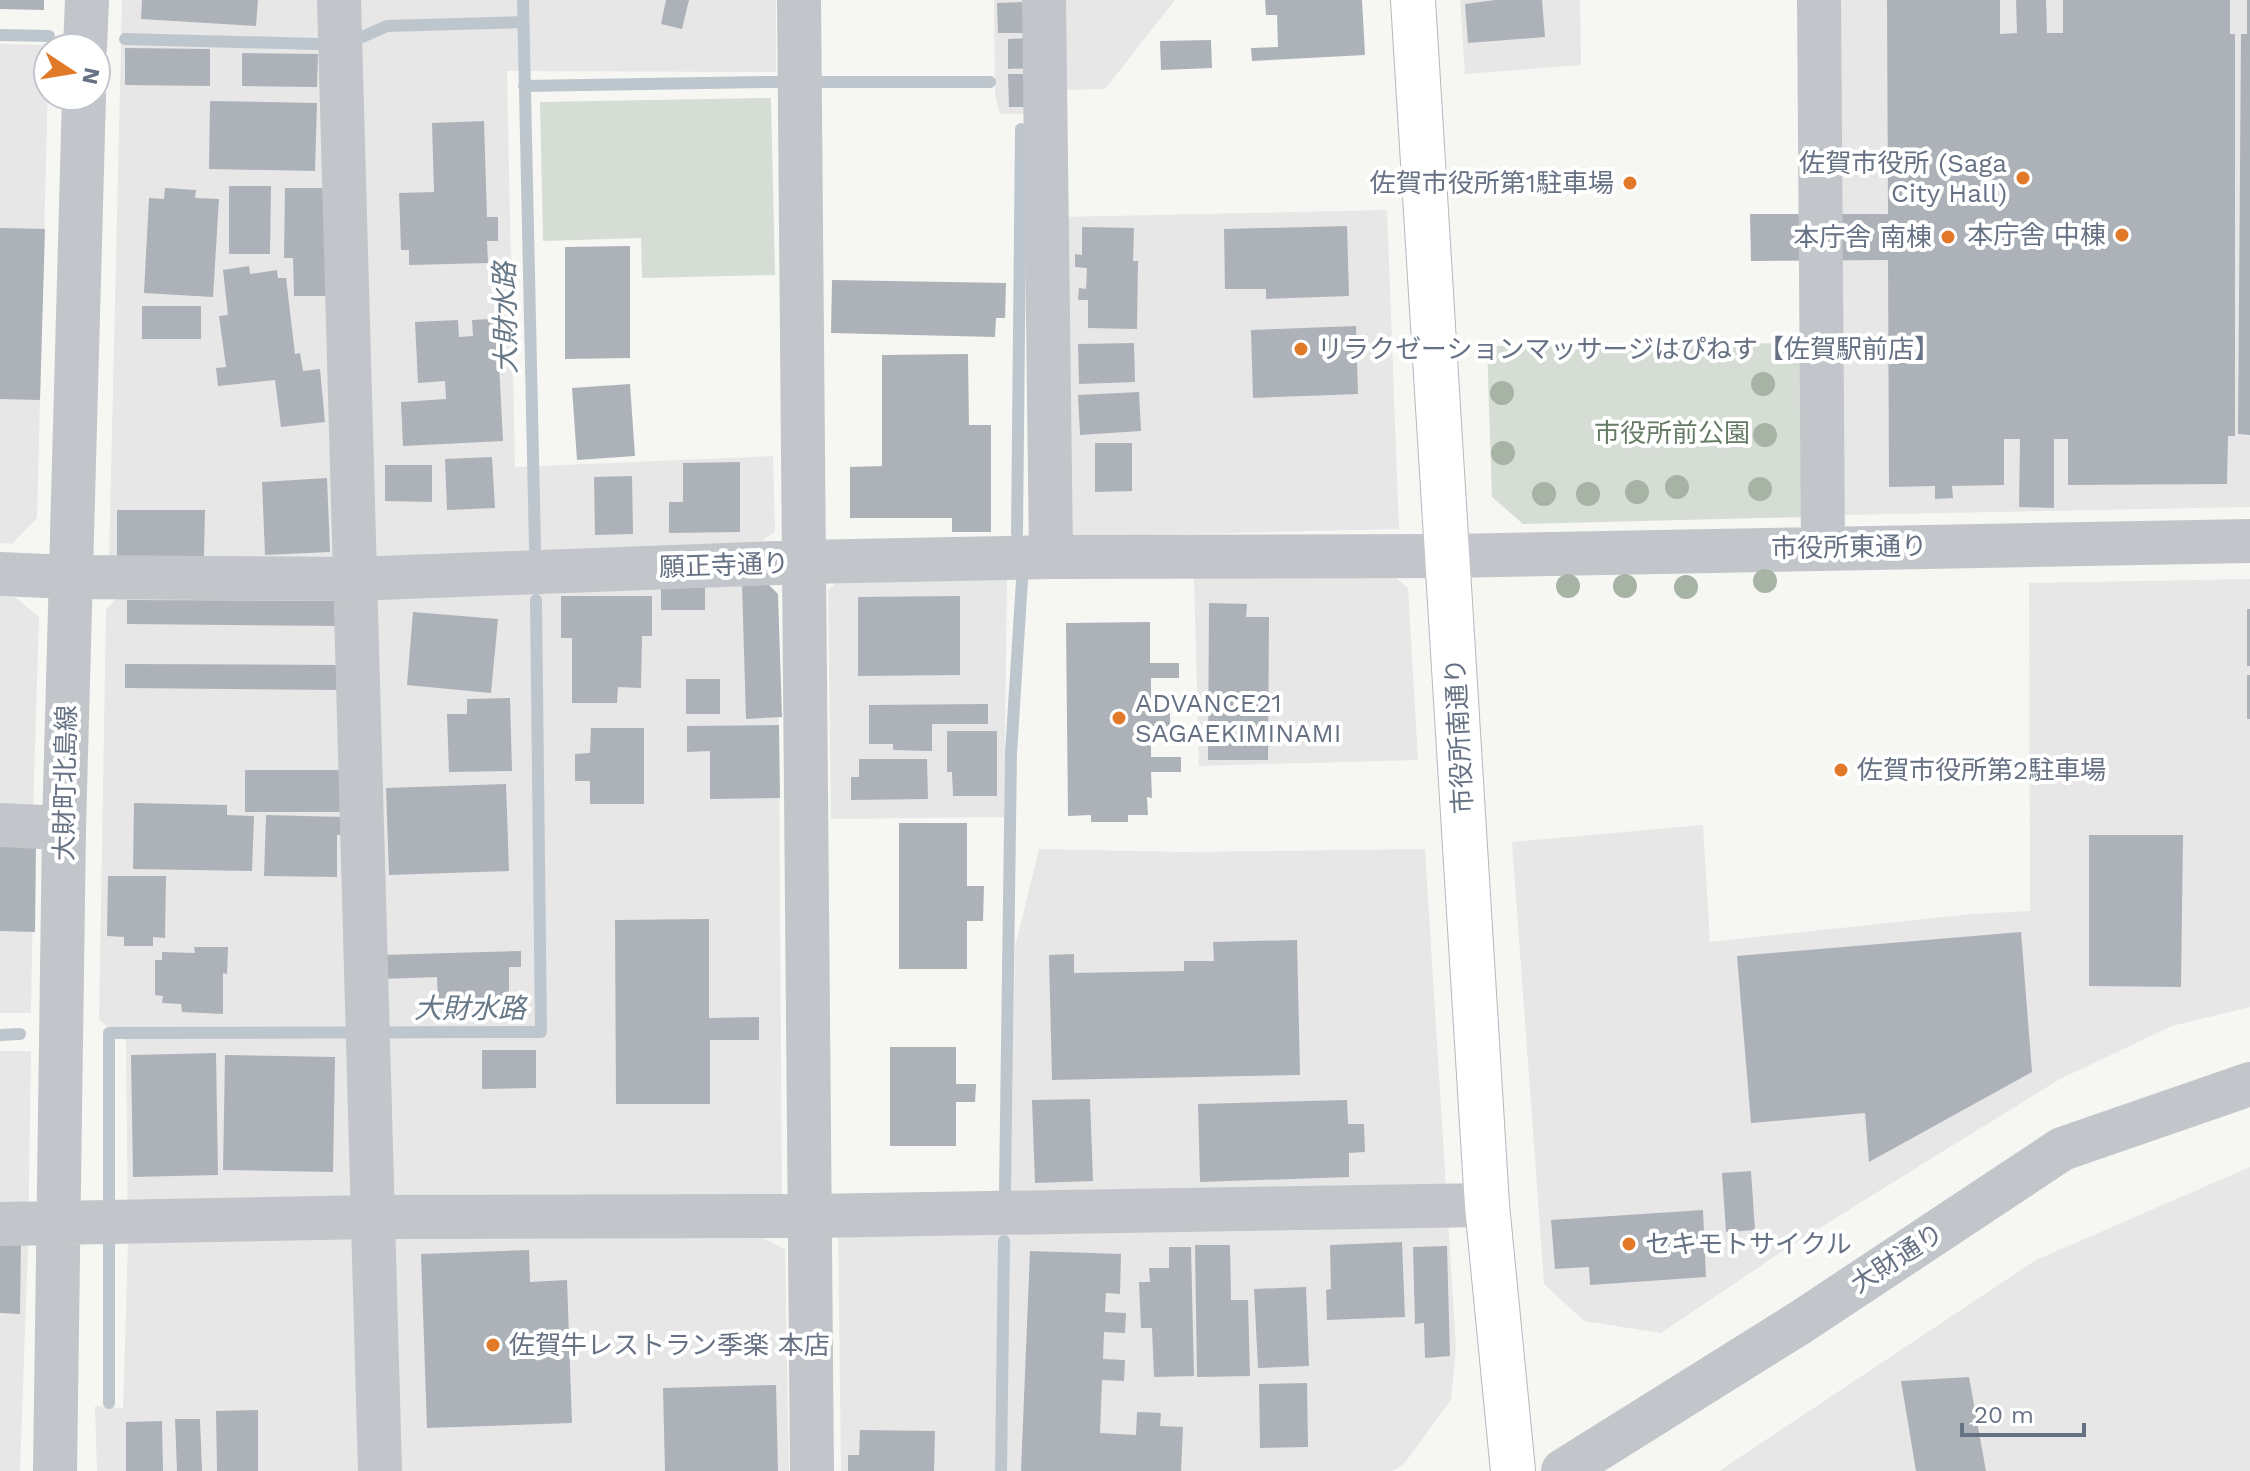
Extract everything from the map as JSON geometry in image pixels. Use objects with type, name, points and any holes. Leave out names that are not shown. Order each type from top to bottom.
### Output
[{"type":"main road","name":"市役所南通り","points":[[1413,0],[1487,1205],[1513,1471]]},
{"type":"street","points":[[86,32],[87,0]]},
{"type":"street","points":[[339,0],[380,1471]]},
{"type":"street","points":[[799,0],[812,1471]]},
{"type":"street","points":[[1044,0],[1051,557]]},
{"type":"street","points":[[1819,0],[1803,299],[1823,548]]},
{"type":"street","name":"大財町北島線","points":[[55,1471],[74,1223],[64,828],[84,112]]},
{"type":"street","name":"市役所東通り","points":[[1448,556],[2250,541]]},
{"type":"street","name":"願正寺通り","points":[[0,574],[353,579],[803,562],[1051,557],[1448,556]]},
{"type":"street","points":[[0,825],[64,828]]},
{"type":"street","name":"大財通り","points":[[1563,1471],[1801,1322],[2062,1149],[2250,1084]]},
{"type":"street","points":[[0,1224],[1487,1205]]},
{"type":"shaded area","points":[[122,0],[323,0],[336,561],[109,560]]},
{"type":"shaded area","points":[[349,0],[776,0],[776,72],[507,71],[515,467],[773,456],[775,531],[755,547],[370,561]]},
{"type":"shaded area","points":[[994,0],[1032,0],[1035,114],[1000,114],[995,94]]},
{"type":"shaded area","points":[[1058,0],[1175,0],[1105,89],[1059,90]]},
{"type":"shaded area","points":[[1460,0],[1580,0],[1581,65],[1465,74]]},
{"type":"shaded area","points":[[1840,0],[2250,0],[2250,507],[1844,515]]},
{"type":"shaded area","points":[[0,44],[32,45],[32,112],[47,112],[37,518],[12,544],[0,543]]},
{"type":"shaded area","points":[[1387,210],[1399,529],[1063,537],[1060,217]]},
{"type":"shaded area","points":[[1391,574],[1408,588],[1418,760],[1199,766],[1194,577]]},
{"type":"shaded area","points":[[1007,577],[1004,817],[831,819],[828,590],[839,580]]},
{"type":"shaded area","points":[[2250,579],[2250,1007],[2172,1026],[2060,1079],[1784,1250],[1661,1333],[1584,1321],[1544,1284],[1512,842],[1703,825],[1710,942],[1972,914],[2030,911],[2029,583]]},
{"type":"shaded area","points":[[758,581],[778,596],[782,1203],[358,1238],[763,1238],[785,1249],[789,1471],[97,1471],[95,1406],[123,1408],[128,1241],[126,1041],[99,1020],[106,610],[120,594]]},
{"type":"shaded area","points":[[0,596],[15,597],[39,617],[33,814],[0,813]]},
{"type":"shaded area","points":[[0,840],[34,840],[31,1013],[0,1013]]},
{"type":"shaded area","points":[[1039,849],[1184,852],[1425,849],[1456,1348],[1451,1400],[1403,1465],[1392,1471],[841,1471],[838,1231],[1010,1228],[1015,947]]},
{"type":"shaded area","points":[[0,1051],[31,1051],[20,1471],[0,1471]]},
{"type":"shaded area","points":[[2250,1167],[2250,1471],[1719,1471],[2036,1260]]},
{"type":"green space","points":[[771,98],[775,275],[642,278],[641,238],[543,241],[540,102]]},
{"type":"green space","name":"市役所前公園","points":[[1801,343],[1805,517],[1523,524],[1492,497],[1487,346]]},
{"type":"building","points":[[0,0],[44,0],[44,10],[0,9]]},
{"type":"building","points":[[142,0],[258,0],[256,26],[141,19]]},
{"type":"building","points":[[666,0],[689,0],[682,29],[661,24]]},
{"type":"building","points":[[1265,0],[1362,0],[1365,55],[1252,61],[1251,48],[1278,47],[1277,15],[1266,15]]},
{"type":"building","points":[[1495,0],[1542,0],[1545,37],[1468,43],[1465,4]]},
{"type":"building","name":"本庁舎 中棟","points":[[1887,0],[2000,0],[2000,34],[2017,33],[2016,0],[2046,0],[2047,33],[2063,33],[2063,0],[2230,0],[2230,34],[2235,34],[2235,436],[2228,436],[2227,484],[2068,485],[2068,439],[2054,439],[2054,508],[2019,507],[2020,439],[2004,439],[2004,485],[1952,486],[1953,498],[1935,499],[1935,486],[1889,487],[1888,260],[1751,261],[1750,214],[1888,214]]},
{"type":"building","points":[[2247,0],[2250,0],[2250,435],[2238,434],[2241,34],[2247,34]]},
{"type":"building","points":[[1027,2],[1028,33],[998,33],[997,3]]},
{"type":"building","points":[[1032,38],[1031,68],[1008,69],[1008,39]]},
{"type":"building","points":[[1211,40],[1212,68],[1161,70],[1160,41]]},
{"type":"building","points":[[125,48],[210,49],[210,86],[125,85]]},
{"type":"building","points":[[242,53],[318,54],[317,87],[242,86]]},
{"type":"building","points":[[1008,74],[1032,74],[1032,107],[1009,107]]},
{"type":"building","points":[[210,101],[317,103],[315,171],[209,169]]},
{"type":"building","points":[[484,121],[487,217],[498,217],[498,241],[487,241],[488,263],[409,265],[409,250],[401,250],[399,193],[434,192],[432,123]]},
{"type":"building","points":[[229,186],[271,186],[270,254],[229,254]]},
{"type":"building","points":[[165,188],[196,190],[195,198],[219,199],[213,297],[144,293],[149,198],[164,199]]},
{"type":"building","points":[[285,188],[328,188],[327,296],[294,296],[293,258],[284,258]]},
{"type":"building","points":[[1347,226],[1349,296],[1266,299],[1266,289],[1225,289],[1224,229]]},
{"type":"building","points":[[1082,227],[1134,228],[1133,261],[1138,261],[1137,329],[1088,328],[1088,300],[1078,300],[1079,288],[1086,289],[1087,268],[1075,267],[1075,254],[1082,255]]},
{"type":"building","points":[[0,228],[45,229],[40,400],[0,399]]},
{"type":"building","points":[[630,246],[630,358],[565,359],[565,247]]},
{"type":"building","points":[[249,266],[250,274],[277,270],[278,278],[286,278],[295,354],[300,353],[303,371],[320,369],[325,422],[281,427],[275,380],[218,386],[216,368],[226,367],[219,316],[228,315],[223,270]]},
{"type":"building","points":[[832,280],[1006,283],[1005,318],[996,318],[995,337],[831,333]]},
{"type":"building","points":[[142,306],[201,306],[201,339],[142,339]]},
{"type":"building","points":[[508,318],[509,344],[498,345],[503,441],[403,446],[401,402],[446,399],[445,381],[418,383],[415,322],[458,320],[459,337],[473,336],[472,320]]},
{"type":"building","points":[[1356,326],[1358,394],[1253,398],[1251,330]]},
{"type":"building","points":[[1134,343],[1135,382],[1079,384],[1078,344]]},
{"type":"building","points":[[968,354],[969,425],[991,425],[991,532],[952,532],[952,518],[850,518],[850,467],[882,466],[882,355]]},
{"type":"building","points":[[630,384],[635,456],[577,460],[572,388]]},
{"type":"building","points":[[1139,392],[1141,431],[1080,435],[1078,395]]},
{"type":"building","points":[[1095,443],[1132,443],[1132,491],[1095,492]]},
{"type":"building","points":[[492,457],[495,508],[447,510],[445,459]]},
{"type":"building","points":[[740,462],[740,532],[669,533],[669,502],[683,502],[683,463]]},
{"type":"building","points":[[385,465],[432,465],[432,502],[385,501]]},
{"type":"building","points":[[632,476],[633,534],[595,535],[594,477]]},
{"type":"building","points":[[327,478],[330,552],[265,555],[262,482]]},
{"type":"building","points":[[117,510],[205,510],[204,556],[117,556]]},
{"type":"building","points":[[767,583],[778,594],[782,717],[746,719],[742,584]]},
{"type":"building","points":[[661,585],[705,585],[705,610],[661,610]]},
{"type":"building","points":[[561,596],[652,596],[652,636],[642,636],[641,688],[618,687],[617,703],[572,703],[572,638],[561,638]]},
{"type":"building","points":[[960,596],[960,675],[858,676],[858,597]]},
{"type":"building","points":[[127,600],[343,601],[343,626],[127,624]]},
{"type":"building","points":[[1209,603],[1247,604],[1246,617],[1269,617],[1268,760],[1208,760]]},
{"type":"building","points":[[2247,609],[2250,609],[2250,666],[2247,666]]},
{"type":"building","points":[[413,612],[498,619],[491,693],[407,685]]},
{"type":"building","name":"ADVANCE21 SAGAEKIMINAMI","points":[[1150,622],[1150,663],[1179,663],[1179,678],[1151,678],[1151,711],[1170,711],[1170,726],[1151,726],[1151,757],[1181,757],[1181,772],[1151,772],[1152,798],[1147,797],[1148,815],[1128,815],[1128,822],[1091,822],[1091,815],[1068,816],[1066,623]]},
{"type":"building","points":[[125,664],[340,665],[340,690],[125,688]]},
{"type":"building","points":[[2247,675],[2250,675],[2250,719],[2247,719]]},
{"type":"building","points":[[686,679],[720,679],[720,714],[686,714]]},
{"type":"building","points":[[510,698],[512,771],[449,772],[447,714],[467,714],[467,699]]},
{"type":"building","points":[[988,704],[988,724],[932,724],[932,751],[893,750],[893,744],[869,744],[869,705]]},
{"type":"building","points":[[779,725],[780,798],[710,799],[710,751],[687,752],[687,726]]},
{"type":"building","points":[[591,728],[644,728],[644,804],[590,804],[590,781],[575,781],[575,754],[590,753]]},
{"type":"building","points":[[947,731],[997,731],[997,796],[953,796],[952,772],[947,772]]},
{"type":"building","points":[[859,759],[927,759],[928,799],[851,800],[851,777],[859,777]]},
{"type":"building","points":[[245,770],[345,770],[344,812],[245,812]]},
{"type":"building","points":[[506,784],[509,871],[389,875],[386,788]]},
{"type":"building","points":[[134,803],[227,805],[227,815],[254,816],[252,871],[133,869]]},
{"type":"building","points":[[266,815],[343,817],[343,835],[337,835],[337,877],[264,876]]},
{"type":"building","points":[[899,823],[967,823],[967,886],[984,886],[983,921],[967,921],[967,969],[899,969]]},
{"type":"building","points":[[2089,835],[2183,835],[2181,987],[2089,986]]},
{"type":"building","points":[[0,842],[36,843],[35,932],[0,931]]},
{"type":"building","points":[[108,876],[166,876],[165,938],[153,937],[153,946],[124,946],[124,937],[107,936]]},
{"type":"building","points":[[709,919],[709,1018],[759,1017],[759,1040],[710,1040],[710,1104],[616,1104],[615,920]]},
{"type":"building","points":[[2021,932],[2032,1072],[1869,1162],[1865,1113],[1751,1123],[1737,956]]},
{"type":"building","points":[[1297,940],[1300,1075],[1052,1080],[1049,955],[1074,954],[1074,973],[1184,971],[1184,961],[1214,961],[1213,942]]},
{"type":"building","points":[[194,947],[228,947],[227,974],[223,973],[223,1014],[182,1012],[181,1004],[162,1003],[163,996],[155,995],[155,960],[162,960],[162,952],[195,953]]},
{"type":"building","points":[[521,951],[521,967],[509,967],[509,1004],[438,1006],[437,977],[383,979],[382,955]]},
{"type":"building","points":[[890,1047],[956,1047],[956,1084],[976,1084],[975,1102],[956,1102],[956,1146],[890,1146]]},
{"type":"building","points":[[482,1050],[536,1050],[536,1088],[482,1089]]},
{"type":"building","points":[[216,1053],[218,1175],[133,1177],[131,1055]]},
{"type":"building","points":[[225,1055],[335,1057],[333,1172],[223,1170]]},
{"type":"building","points":[[1090,1099],[1093,1181],[1035,1183],[1032,1100]]},
{"type":"building","points":[[1347,1100],[1348,1124],[1364,1124],[1365,1152],[1349,1153],[1349,1177],[1200,1182],[1198,1104]]},
{"type":"building","points":[[1751,1171],[1755,1230],[1726,1232],[1722,1173]]},
{"type":"building","name":"セキモトサイクル","points":[[1703,1210],[1706,1277],[1590,1285],[1589,1267],[1555,1269],[1551,1220]]},
{"type":"building","points":[[0,1240],[21,1240],[20,1314],[0,1313]]},
{"type":"building","points":[[1402,1242],[1405,1317],[1327,1320],[1326,1290],[1331,1289],[1330,1245]]},
{"type":"building","points":[[1195,1245],[1230,1245],[1231,1300],[1248,1300],[1250,1376],[1197,1377]]},
{"type":"building","points":[[1447,1246],[1450,1356],[1425,1358],[1424,1323],[1415,1324],[1413,1247]]},
{"type":"building","points":[[1169,1247],[1191,1247],[1194,1376],[1154,1377],[1152,1328],[1141,1328],[1139,1282],[1150,1282],[1149,1268],[1169,1268]]},
{"type":"building","points":[[529,1250],[530,1282],[567,1280],[572,1423],[427,1428],[421,1254]]},
{"type":"building","points":[[1030,1251],[1121,1254],[1120,1294],[1106,1293],[1105,1312],[1126,1313],[1125,1333],[1104,1332],[1103,1359],[1125,1360],[1124,1381],[1102,1380],[1100,1433],[1136,1435],[1137,1412],[1161,1413],[1160,1426],[1183,1427],[1181,1471],[1021,1471]]},
{"type":"building","points":[[1306,1287],[1309,1366],[1258,1368],[1254,1289]]},
{"type":"building","points":[[1969,1377],[1986,1471],[1916,1471],[1901,1381]]},
{"type":"building","points":[[1307,1383],[1308,1447],[1260,1448],[1259,1384]]},
{"type":"building","points":[[776,1385],[778,1471],[665,1471],[663,1388]]},
{"type":"building","points":[[258,1410],[258,1471],[217,1471],[216,1411]]},
{"type":"building","points":[[175,1419],[200,1419],[202,1471],[177,1471]]},
{"type":"building","points":[[162,1421],[163,1471],[126,1471],[126,1422]]},
{"type":"building","points":[[860,1430],[935,1431],[934,1471],[848,1471],[848,1455],[859,1455]]},
{"type":"waterway","name":"大財水路","points":[[523,0],[535,548]]},
{"type":"waterway","points":[[353,41],[387,26],[523,22]]},
{"type":"waterway","points":[[0,35],[32,36]]},
{"type":"waterway","points":[[125,39],[317,44]]},
{"type":"waterway","points":[[524,86],[990,82]]},
{"type":"waterway","points":[[1017,533],[1021,129]]},
{"type":"waterway","points":[[1005,1191],[1011,753],[1022,580]]},
{"type":"waterway","name":"大財水路","points":[[109,1403],[109,1033],[541,1032],[536,600]]},
{"type":"waterway","name":"大財水路","points":[[0,1035],[20,1034]]},
{"type":"waterway","points":[[1001,1471],[1004,1241]]},
{"type":"place","name":"佐賀市役所 (Saga City Hall)","points":[[2023,178]]},
{"type":"place","name":"佐賀市役所第1駐車場","points":[[1630,183]]},
{"type":"place","name":"本庁舎 中棟","points":[[2122,235]]},
{"type":"place","name":"本庁舎 南棟","points":[[1948,237]]},
{"type":"place","name":"リラクゼーションマッサージはぴねす【佐賀駅前店】","points":[[1301,349]]},
{"type":"place","name":"ADVANCE21 SAGAEKIMINAMI","points":[[1119,718]]},
{"type":"place","name":"佐賀市役所第2駐車場","points":[[1841,770]]},
{"type":"place","name":"セキモトサイクル","points":[[1629,1244]]},
{"type":"place","name":"佐賀牛レストラン季楽 本店","points":[[493,1345]]}]
